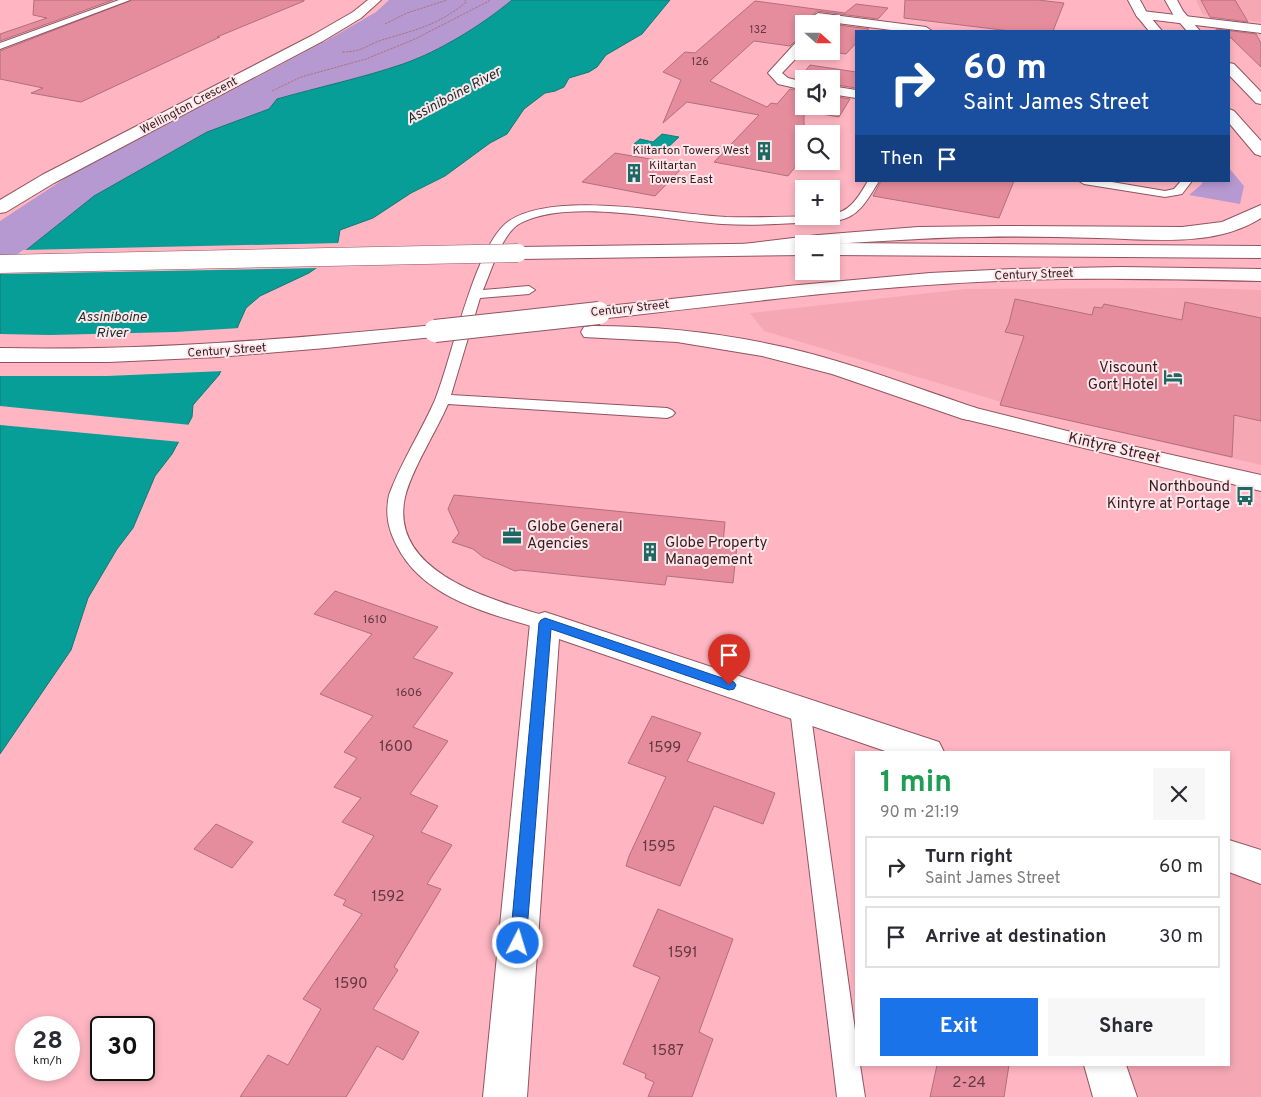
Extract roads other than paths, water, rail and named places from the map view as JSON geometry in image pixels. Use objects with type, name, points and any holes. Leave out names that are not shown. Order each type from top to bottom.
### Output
[{"type":"main road","name":"Wellington Crescent","points":[[0,208],[48,179],[318,38],[356,15],[375,0]]},
{"type":"main road","points":[[1134,0],[1165,2],[1193,30]]},
{"type":"main road","points":[[1134,0],[1142,15],[1155,30]]},
{"type":"main road","points":[[1142,15],[1261,29]]},
{"type":"main road","points":[[840,20],[918,30]]},
{"type":"main road","points":[[795,51],[775,73],[776,77],[783,82],[795,84]]},
{"type":"main road","points":[[1230,69],[1261,100]]},
{"type":"main road","points":[[840,91],[855,94]]},
{"type":"main road","points":[[1230,115],[1261,150]]},
{"type":"main road","points":[[1230,131],[1246,134]]},
{"type":"main road","points":[[743,249],[869,234],[946,232],[1183,232],[1224,227],[1242,222],[1261,210]]},
{"type":"main road","points":[[0,264],[795,249]]},
{"type":"main road","name":"Century Street","points":[[840,249],[1261,252]]},
{"type":"main road","name":"Century Street","points":[[0,356],[63,357],[164,354],[300,345],[435,330],[595,323],[881,284],[976,277],[1122,273],[1261,275]]},
{"type":"main road","name":"Kintyre Street","points":[[595,323],[763,349],[834,368],[968,412],[1083,442],[1261,483]]},
{"type":"main road","points":[[505,1097],[545,623],[924,751]]},
{"type":"main road","points":[[1230,856],[1261,867]]},
{"type":"main road","points":[[1105,1066],[1115,1097]]},
{"type":"lane","points":[[0,46],[126,0],[123,0]]},
{"type":"lane","points":[[545,623],[472,599],[443,584],[427,572],[409,553],[399,534],[395,519],[396,503],[403,482],[442,398],[474,295],[492,254],[507,229],[514,222],[529,217],[566,210],[632,211],[756,222],[840,217],[850,213],[858,206],[873,182]]},
{"type":"lane","points":[[1090,182],[1166,194],[1178,192],[1186,182]]},
{"type":"lane","points":[[474,295],[529,290]]},
{"type":"lane","points":[[442,398],[667,413]]},
{"type":"lane","points":[[800,709],[852,1097]]},
{"type":"water","name":"Assiniboine River","points":[[512,0],[670,0],[642,34],[606,55],[597,67],[589,72],[569,78],[564,87],[545,93],[524,109],[507,134],[490,143],[445,176],[411,193],[373,218],[340,230],[338,242],[325,262],[309,273],[260,296],[246,308],[238,326],[234,343],[219,375],[193,405],[192,417],[172,454],[155,476],[133,528],[117,549],[88,598],[71,650],[0,754],[0,271],[94,196],[207,132],[269,109],[277,99],[372,74],[417,59],[488,19]]},
{"type":"water","points":[[662,134],[679,137],[665,150],[634,144],[640,139],[653,142]]},
{"type":"place","name":"Kiltarton Towers West","points":[[764,151]]},
{"type":"place","name":"Kiltartan Towers East","points":[[634,173]]},
{"type":"place","name":"Viscount Gort Hotel","points":[[1173,377]]},
{"type":"place","name":"Northbound Kintyre at Portage","points":[[1245,496]]},
{"type":"place","name":"Globe General Agencies","points":[[512,536]]},
{"type":"place","name":"Globe Property Management","points":[[650,552]]}]
